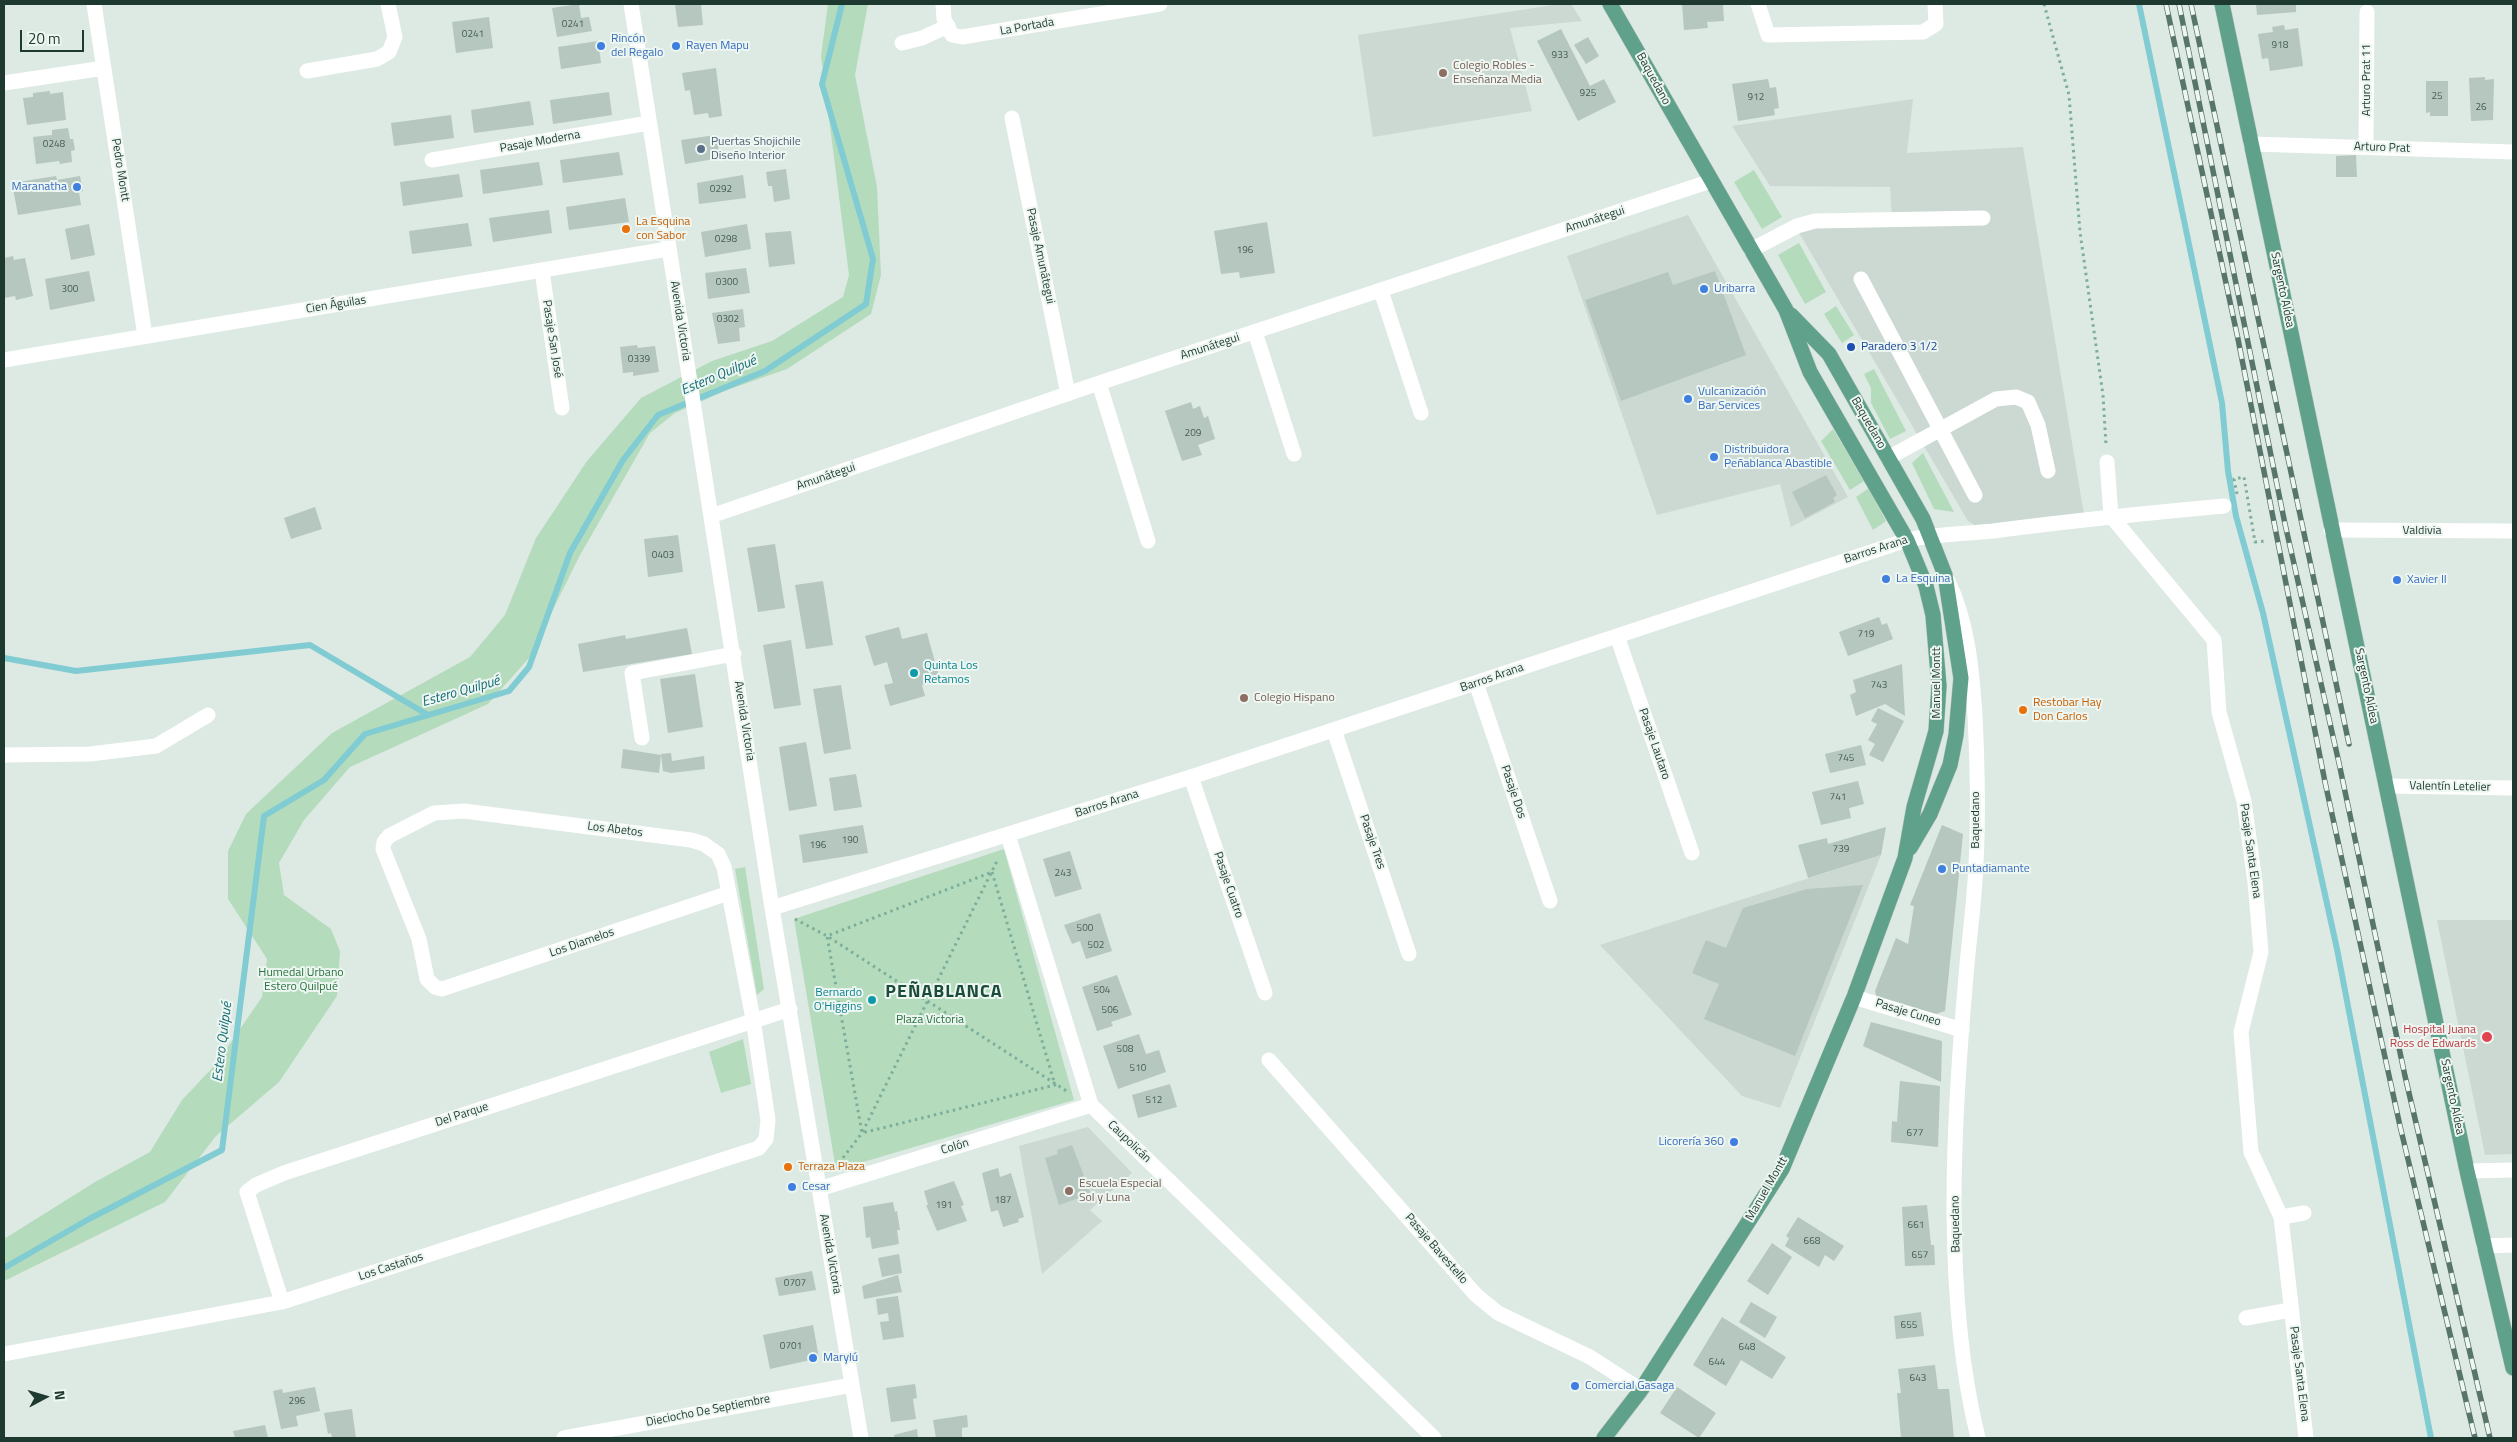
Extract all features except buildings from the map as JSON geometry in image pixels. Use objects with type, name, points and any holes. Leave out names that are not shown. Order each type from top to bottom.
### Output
[{"type":"main road","name":"Baquedano","points":[[1610,4],[1710,181],[1786,310],[1810,372],[1907,540]]},
{"type":"main road","name":"Sargento Aldea","points":[[2222,4],[2467,1171],[2513,1365]]},
{"type":"main road","name":"Baquedano","points":[[1786,310],[1829,354],[1930,535],[1945,575]]},
{"type":"main road","name":"Manuel Montt","points":[[1905,858],[1914,807],[1936,731],[1939,686],[1933,615],[1926,586],[1907,540]]},
{"type":"main road","name":"Manuel Montt","points":[[1604,1438],[1641,1390],[1782,1169],[1854,997],[1905,858],[1930,814],[1950,765],[1956,735],[1961,678],[1945,575]]},
{"type":"street","name":"Pedro Montt","points":[[94,4],[145,336]]},
{"type":"street","points":[[307,71],[377,59],[389,52],[395,37],[388,4]]},
{"type":"street","name":"Avenida Victoria","points":[[631,4],[668,249],[734,654],[772,908],[860,1438]]},
{"type":"street","points":[[902,43],[922,38],[948,26],[944,19],[944,4]]},
{"type":"street","name":"La Portada","points":[[948,26],[952,35],[962,37],[1160,4]]},
{"type":"street","points":[[1758,4],[1768,35],[1923,32],[1936,24],[1935,4]]},
{"type":"street","name":"Arturo Prat 11","points":[[2366,147],[2367,12]]},
{"type":"street","points":[[4,83],[104,68]]},
{"type":"street","name":"Pasaje Amunátegui","points":[[1012,118],[1068,394]]},
{"type":"street","name":"Pasaje Moderna","points":[[432,160],[649,123]]},
{"type":"street","name":"Arturo Prat","points":[[2251,144],[2513,152]]},
{"type":"street","name":"Amunátegui","points":[[711,516],[1099,383],[1710,181]]},
{"type":"street","points":[[1751,250],[1797,226],[1815,222],[1983,218]]},
{"type":"street","name":"Cien Águilas","points":[[4,360],[668,249]]},
{"type":"street","name":"Pasaje San José","points":[[542,271],[562,408]]},
{"type":"street","points":[[1861,279],[1975,495]]},
{"type":"street","points":[[1381,291],[1420,413]]},
{"type":"street","points":[[1255,332],[1294,454]]},
{"type":"street","points":[[1099,383],[1148,541]]},
{"type":"street","points":[[1888,458],[1996,399],[2016,397],[2028,402],[2038,425],[2048,471]]},
{"type":"street","points":[[2107,462],[2111,516]]},
{"type":"street","name":"Barros Arana","points":[[772,908],[1191,777],[1907,540],[1930,535],[1974,533],[2111,516],[2224,506]]},
{"type":"street","name":"Pasaje Santa Elena","points":[[2111,516],[2214,640],[2219,712],[2244,801],[2255,882],[2261,952],[2241,1032],[2251,1152],[2281,1217],[2290,1310],[2306,1438]]},
{"type":"street","name":"Valdivia","points":[[2332,530],[2513,531]]},
{"type":"street","name":"Baquedano","points":[[1945,575],[1957,600],[1966,636],[1973,684],[1976,735],[1978,829],[1956,1134],[1957,1271],[1963,1349],[1971,1409],[1978,1438]]},
{"type":"street","name":"Pasaje Lautaro","points":[[1617,636],[1692,853]]},
{"type":"street","points":[[642,738],[632,673],[734,654]]},
{"type":"street","name":"Pasaje Dos","points":[[1476,683],[1550,901]]},
{"type":"street","points":[[4,755],[90,754],[156,746],[208,715]]},
{"type":"street","name":"Pasaje Tres","points":[[1334,730],[1409,954]]},
{"type":"street","name":"Pasaje Cuatro","points":[[1191,777],[1265,993]]},
{"type":"street","name":"Valentín Letelier","points":[[2387,786],[2513,788]]},
{"type":"street","name":"Los Abetos","points":[[435,987],[427,979],[419,939],[384,849],[384,842],[388,836],[434,813],[464,811],[691,840],[704,844],[718,854],[724,867],[753,1019],[768,1120],[766,1139]]},
{"type":"street","name":"Caupolicán","points":[[1008,835],[1091,1105],[1434,1438]]},
{"type":"street","name":"Los Diamelos","points":[[435,987],[449,988],[729,893]]},
{"type":"street","name":"Pasaje Cuneo","points":[[1854,997],[1962,1030]]},
{"type":"street","name":"Del Parque","points":[[282,1302],[247,1192],[256,1185],[284,1174],[753,1019],[790,1009]]},
{"type":"street","name":"Pasaje Bavestello","points":[[1269,1060],[1476,1295],[1498,1313],[1590,1357],[1641,1390]]},
{"type":"street","name":"Colón","points":[[819,1189],[1091,1105]]},
{"type":"street","name":"Los Castaños","points":[[4,1354],[282,1302],[749,1152],[759,1148],[766,1139]]},
{"type":"street","points":[[2467,1171],[2513,1170]]},
{"type":"street","points":[[2281,1217],[2304,1214]]},
{"type":"street","points":[[2484,1246],[2513,1245]]},
{"type":"street","name":"Pasaje Santa Elena","points":[[2246,1318],[2290,1310]]},
{"type":"street","name":"Dieciocho De Septiembre","points":[[564,1438],[852,1385]]},
{"type":"path","points":[[2044,4],[2068,95],[2080,232],[2102,395],[2107,462]]},
{"type":"path","points":[[2237,496],[2234,478],[2244,477],[2255,542],[2266,541]]},
{"type":"path","points":[[819,1189],[862,1133],[928,1003],[1008,835]]},
{"type":"path","points":[[827,936],[992,872]]},
{"type":"path","points":[[992,872],[1055,1085]]},
{"type":"path","points":[[772,908],[827,936],[1055,1085],[1091,1105]]},
{"type":"path","points":[[827,936],[862,1133]]},
{"type":"path","points":[[862,1133],[1055,1085]]},
{"type":"shaded area","name":"Colegio Robles - Enseñanza Media","points":[[1560,4],[1571,4],[1582,21],[1510,28],[1532,111],[1373,137],[1358,35]]},
{"type":"shaded area","points":[[1913,99],[1907,153],[2023,147],[2084,515],[1976,526],[1968,521],[1794,224],[1892,218],[1890,187],[1770,186],[1732,126]]},
{"type":"shaded area","points":[[1688,215],[1848,497],[1791,527],[1780,484],[1657,515],[1567,256]]},
{"type":"shaded area","points":[[1881,855],[1780,1108],[1742,1096],[1600,945]]},
{"type":"shaded area","name":"Hospital Juana Ross de Edwards","points":[[2437,920],[2513,920],[2513,1154],[2485,1155]]},
{"type":"shaded area","name":"Escuela Especial Sol y Luna","points":[[1088,1127],[1132,1173],[1090,1210],[1102,1221],[1042,1274],[1019,1146]]},
{"type":"green space","name":"Humedal Urbano Estero Quilpué","points":[[828,4],[868,4],[855,75],[877,187],[881,275],[871,314],[787,369],[727,390],[675,413],[650,433],[579,557],[529,658],[488,704],[350,767],[304,820],[279,863],[284,895],[331,929],[340,951],[337,996],[279,1082],[216,1136],[165,1202],[4,1281],[4,1239],[95,1182],[150,1152],[182,1100],[216,1064],[262,997],[267,959],[228,899],[228,851],[246,814],[332,733],[470,657],[505,615],[536,538],[587,461],[641,398],[712,361],[772,341],[843,297],[849,275],[821,56]]},
{"type":"green space","points":[[1754,170],[1782,217],[1762,229],[1734,182]]},
{"type":"green space","points":[[1799,243],[1826,292],[1805,304],[1778,255]]},
{"type":"green space","points":[[1836,306],[1854,335],[1842,343],[1824,314]]},
{"type":"green space","points":[[1874,369],[1906,431],[1890,439],[1871,403],[1871,388],[1864,374]]},
{"type":"green space","points":[[1833,429],[1864,481],[1850,490],[1821,441]]},
{"type":"green space","points":[[1923,453],[1954,512],[1934,509],[1912,463]]},
{"type":"green space","points":[[1869,488],[1886,521],[1873,530],[1856,497]]},
{"type":"green space","name":"Plaza Victoria","points":[[1004,849],[1074,1100],[836,1170],[794,919]]},
{"type":"green space","points":[[745,867],[764,989],[757,995],[735,869]]},
{"type":"green space","points":[[743,1039],[751,1084],[721,1093],[709,1052]]},
{"type":"waterway","name":"Estero Quilpué","points":[[4,1268],[89,1219],[222,1150],[264,816],[324,780],[365,734],[509,691],[529,667],[570,553],[623,460],[658,415],[765,371],[866,304],[873,259],[822,84],[842,4]]},
{"type":"waterway","points":[[2139,4],[2222,403],[2228,471],[2236,516],[2263,613],[2337,949],[2431,1438]]},
{"type":"waterway","points":[[4,658],[76,671],[310,645],[428,715]]},
{"type":"railway","points":[[2166,4],[2238,339],[2325,782],[2400,1126],[2475,1438]]},
{"type":"railway","points":[[2179,4],[2285,524],[2339,763],[2405,1076],[2490,1438]]},
{"type":"railway","points":[[2191,4],[2349,744]]},
{"type":"place","name":"Rincón del Regalo","points":[[601,46]]},
{"type":"place","name":"Rayen Mapu","points":[[676,46]]},
{"type":"place","name":"Colegio Robles - Enseñanza Media","points":[[1443,73]]},
{"type":"place","name":"Puertas Shojichile Diseño Interior","points":[[701,149]]},
{"type":"place","name":"Maranatha","points":[[77,187]]},
{"type":"place","name":"La Esquina con Sabor","points":[[626,229]]},
{"type":"place","name":"Uribarra","points":[[1704,289]]},
{"type":"place","name":"Paradero 3 1/2","points":[[1851,347]]},
{"type":"place","name":"Vulcanización Bar Services","points":[[1688,399]]},
{"type":"place","name":"Distribuidora Peñablanca Abastible","points":[[1714,457]]},
{"type":"place","name":"La Esquina","points":[[1886,579]]},
{"type":"place","name":"Xavier II","points":[[2397,580]]},
{"type":"place","name":"Quinta Los Retamos","points":[[914,673]]},
{"type":"place","name":"Colegio Hispano","points":[[1244,698]]},
{"type":"place","name":"Restobar Hay Don Carlos","points":[[2023,710]]},
{"type":"place","name":"Puntadiamante","points":[[1942,869]]},
{"type":"place","name":"Bernardo O'Higgins","points":[[872,1000]]},
{"type":"place","name":"Hospital Juana Ross de Edwards","points":[[2487,1037]]},
{"type":"place","name":"Licorería 360","points":[[1734,1142]]},
{"type":"place","name":"Terraza Plaza","points":[[788,1167]]},
{"type":"place","name":"Cesar","points":[[792,1187]]},
{"type":"place","name":"Escuela Especial Sol y Luna","points":[[1069,1191]]},
{"type":"place","name":"Marylú","points":[[813,1358]]},
{"type":"place","name":"Comercial Gasaga","points":[[1575,1386]]},
{"type":"district","name":"PEÑABLANCA","points":[[944,993]]}]
